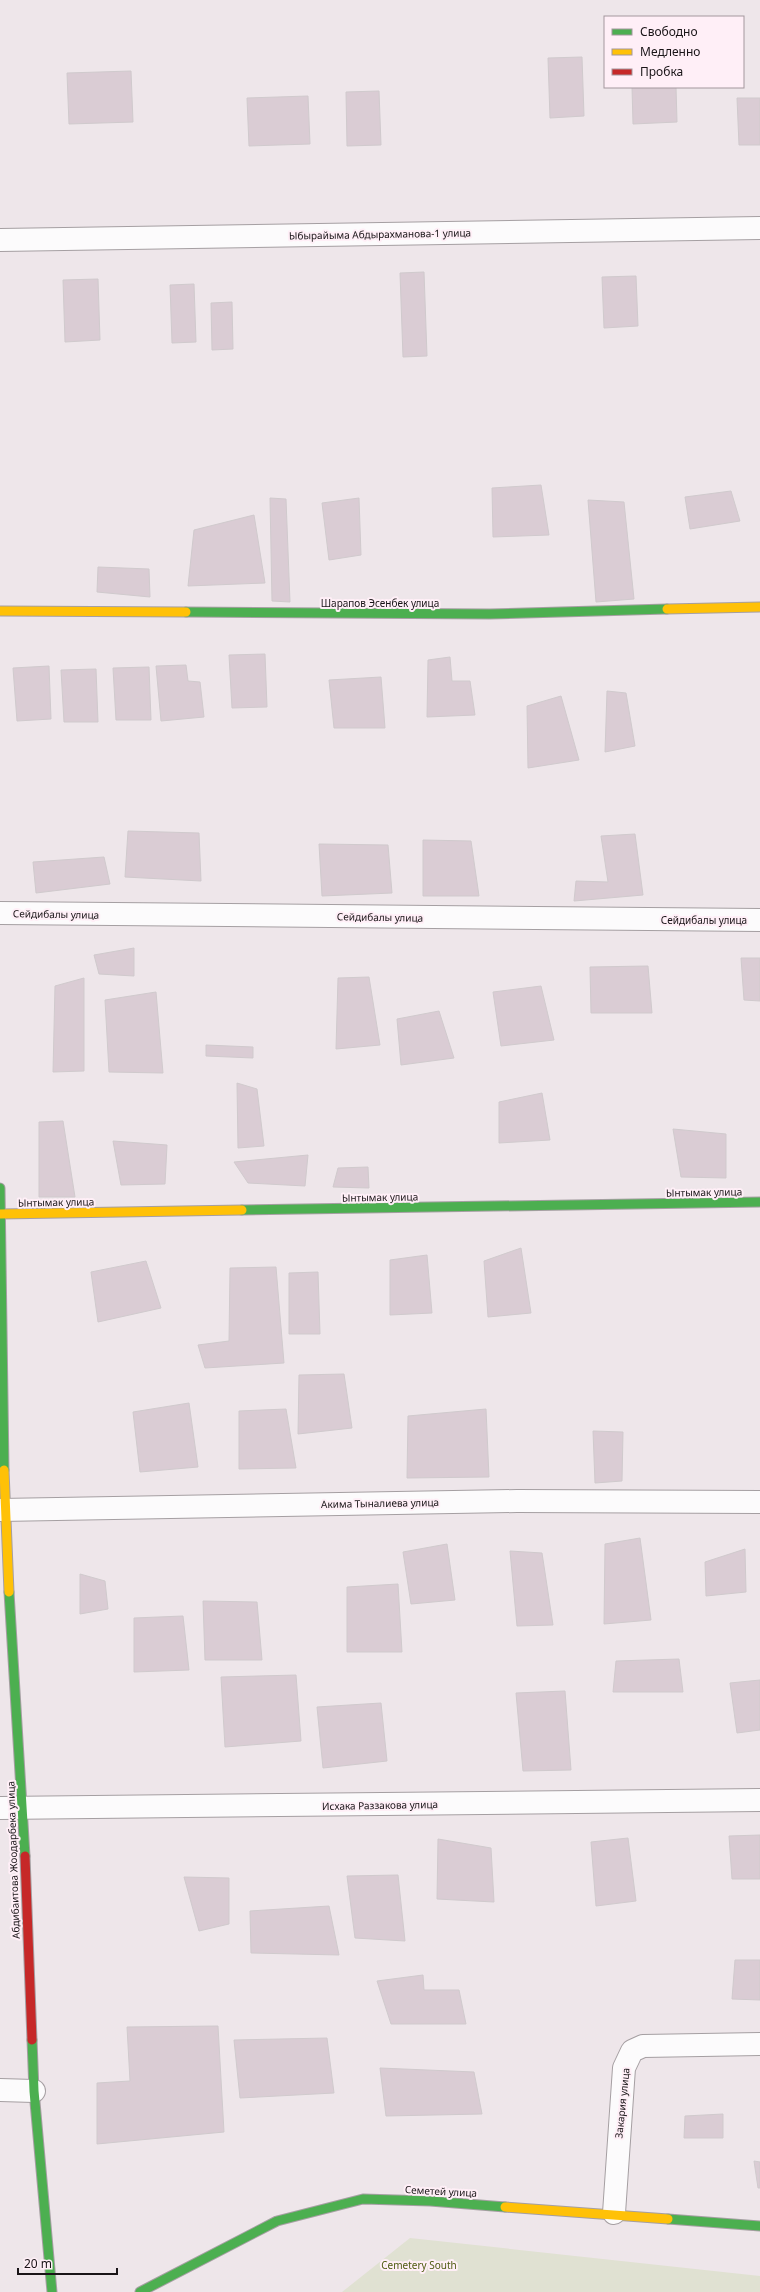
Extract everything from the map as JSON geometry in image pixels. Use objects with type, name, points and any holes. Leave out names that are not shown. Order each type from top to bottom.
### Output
[{"type":"street","name":"Ыбырайыма Абдырахманова-1 улица","points":[[0,240],[760,228]]},
{"type":"street","name":"Шарапов Эсенбек улица","points":[[0,611],[490,614],[760,607]]},
{"type":"street","name":"Сейдибалы улица","points":[[0,913],[760,920]]},
{"type":"street","name":"Абдибаитова Жоодарбека улица","points":[[0,1188],[2,1510],[23,1809],[34,2091],[52,2292]]},
{"type":"street","name":"Ынтымак улица","points":[[0,1214],[760,1202]]},
{"type":"street","name":"Акима Тыналиева улица","points":[[2,1510],[517,1501],[760,1502]]},
{"type":"street","name":"Исхака Раззакова улица","points":[[0,1808],[23,1809],[760,1800]]},
{"type":"street","name":"Закария улица","points":[[614,2213],[624,2068],[632,2051],[643,2046],[760,2044]]},
{"type":"street","points":[[0,2090],[34,2091]]},
{"type":"street","name":"Семетей улица","points":[[140,2292],[277,2221],[363,2198],[614,2213],[760,2226]]},
{"type":"green space","name":"Cemetery South","points":[[410,2238],[760,2276],[760,2292],[342,2292]]},
{"type":"building","points":[[582,57],[584,116],[550,118],[548,58]]},
{"type":"building","points":[[131,71],[133,122],[69,124],[67,73]]},
{"type":"building","points":[[632,88],[676,88],[677,122],[633,124]]},
{"type":"building","points":[[379,91],[381,145],[347,146],[346,92]]},
{"type":"building","points":[[308,96],[310,144],[249,146],[247,98]]},
{"type":"building","points":[[737,98],[760,98],[760,145],[739,145]]},
{"type":"building","points":[[424,272],[427,356],[403,357],[400,273]]},
{"type":"building","points":[[636,276],[638,326],[604,328],[602,277]]},
{"type":"building","points":[[98,279],[100,340],[65,342],[63,280]]},
{"type":"building","points":[[194,284],[196,342],[172,343],[170,285]]},
{"type":"building","points":[[232,302],[233,349],[212,350],[211,303]]},
{"type":"building","points":[[541,485],[549,535],[493,537],[492,488]]},
{"type":"building","points":[[731,491],[740,521],[690,529],[685,497]]},
{"type":"building","points":[[270,498],[286,499],[290,602],[272,601]]},
{"type":"building","points":[[359,498],[361,555],[329,560],[322,503]]},
{"type":"building","points":[[588,500],[624,502],[634,599],[596,602]]},
{"type":"building","points":[[254,515],[265,583],[188,586],[194,530]]},
{"type":"building","points":[[98,567],[149,569],[150,597],[97,592]]},
{"type":"building","points":[[265,654],[267,707],[232,708],[229,655]]},
{"type":"building","points":[[450,657],[452,681],[470,681],[475,715],[427,717],[428,660]]},
{"type":"building","points":[[186,665],[188,681],[200,682],[204,717],[161,721],[156,666]]},
{"type":"building","points":[[49,666],[51,719],[17,721],[13,668]]},
{"type":"building","points":[[149,667],[151,720],[116,720],[113,668]]},
{"type":"building","points":[[96,669],[98,722],[64,722],[61,670]]},
{"type":"building","points":[[381,677],[385,728],[334,728],[329,680]]},
{"type":"building","points":[[607,691],[626,693],[635,746],[605,752]]},
{"type":"building","points":[[561,696],[579,760],[528,768],[527,706]]},
{"type":"building","points":[[128,831],[199,833],[201,881],[125,877]]},
{"type":"building","points":[[635,834],[643,895],[574,901],[576,881],[608,882],[601,836]]},
{"type":"building","points":[[423,840],[471,841],[479,896],[423,896]]},
{"type":"building","points":[[319,844],[388,845],[392,893],[322,896]]},
{"type":"building","points":[[104,857],[110,884],[36,893],[33,862]]},
{"type":"building","points":[[134,948],[134,976],[99,974],[94,955]]},
{"type":"building","points":[[741,958],[760,958],[760,1001],[744,1000]]},
{"type":"building","points":[[648,966],[652,1013],[591,1013],[590,967]]},
{"type":"building","points":[[369,977],[380,1045],[336,1049],[338,978]]},
{"type":"building","points":[[84,978],[84,1071],[53,1072],[55,986]]},
{"type":"building","points":[[541,986],[554,1040],[501,1046],[493,992]]},
{"type":"building","points":[[156,992],[163,1073],[109,1072],[105,1000]]},
{"type":"building","points":[[439,1011],[454,1058],[401,1065],[397,1019]]},
{"type":"building","points":[[206,1045],[253,1047],[253,1058],[206,1056]]},
{"type":"building","points":[[237,1083],[257,1089],[264,1146],[238,1148]]},
{"type":"building","points":[[542,1093],[550,1140],[499,1143],[499,1102]]},
{"type":"building","points":[[63,1121],[75,1197],[39,1197],[39,1122]]},
{"type":"building","points":[[673,1129],[726,1134],[726,1178],[681,1177]]},
{"type":"building","points":[[113,1141],[167,1145],[165,1184],[121,1185]]},
{"type":"building","points":[[308,1155],[305,1186],[248,1183],[234,1162]]},
{"type":"building","points":[[368,1167],[369,1188],[333,1187],[338,1168]]},
{"type":"building","points":[[521,1248],[531,1313],[488,1317],[484,1261]]},
{"type":"building","points":[[427,1255],[432,1313],[390,1315],[390,1260]]},
{"type":"building","points":[[146,1261],[161,1308],[98,1322],[91,1272]]},
{"type":"building","points":[[276,1267],[284,1363],[205,1368],[198,1345],[229,1341],[230,1268]]},
{"type":"building","points":[[318,1272],[320,1334],[289,1334],[289,1273]]},
{"type":"building","points":[[344,1374],[352,1428],[298,1434],[299,1375]]},
{"type":"building","points":[[189,1403],[198,1467],[140,1472],[133,1412]]},
{"type":"building","points":[[286,1409],[296,1468],[239,1469],[239,1411]]},
{"type":"building","points":[[486,1409],[489,1477],[407,1478],[408,1416]]},
{"type":"building","points":[[593,1431],[623,1432],[622,1481],[595,1483]]},
{"type":"building","points":[[640,1538],[651,1620],[604,1624],[605,1544]]},
{"type":"building","points":[[447,1544],[455,1600],[411,1604],[403,1552]]},
{"type":"building","points":[[745,1549],[746,1592],[706,1596],[705,1562]]},
{"type":"building","points":[[510,1551],[542,1553],[553,1625],[517,1626]]},
{"type":"building","points":[[80,1574],[105,1581],[108,1609],[80,1614]]},
{"type":"building","points":[[398,1584],[402,1652],[347,1652],[347,1587]]},
{"type":"building","points":[[203,1601],[257,1602],[262,1660],[205,1660]]},
{"type":"building","points":[[183,1616],[189,1670],[134,1672],[134,1618]]},
{"type":"building","points":[[679,1659],[683,1692],[613,1692],[616,1661]]},
{"type":"building","points":[[296,1675],[301,1741],[225,1747],[221,1677]]},
{"type":"building","points":[[760,1680],[760,1730],[737,1733],[730,1683]]},
{"type":"building","points":[[565,1691],[571,1770],[523,1771],[516,1693]]},
{"type":"building","points":[[381,1703],[387,1761],[323,1768],[317,1707]]},
{"type":"building","points":[[760,1835],[760,1879],[732,1879],[729,1836]]},
{"type":"building","points":[[628,1838],[636,1901],[596,1906],[591,1842]]},
{"type":"building","points":[[438,1839],[491,1848],[494,1902],[437,1899]]},
{"type":"building","points":[[398,1875],[405,1941],[355,1938],[347,1876]]},
{"type":"building","points":[[184,1877],[229,1878],[229,1924],[199,1931]]},
{"type":"building","points":[[329,1906],[339,1955],[251,1953],[250,1911]]},
{"type":"building","points":[[735,1960],[760,1960],[760,2000],[732,1999]]},
{"type":"building","points":[[423,1975],[424,1990],[459,1990],[466,2024],[391,2024],[377,1981]]},
{"type":"building","points":[[218,2026],[224,2132],[97,2144],[97,2083],[130,2081],[127,2027]]},
{"type":"building","points":[[327,2038],[334,2093],[240,2098],[234,2040]]},
{"type":"building","points":[[380,2068],[474,2072],[482,2114],[386,2116]]},
{"type":"building","points":[[723,2114],[723,2138],[684,2138],[685,2116]]},
{"type":"building","points":[[754,2161],[760,2162],[760,2188],[758,2188]]},
{"type":"traffic: fast","points":[[186,612],[490,614],[667,609]]},
{"type":"traffic: fast","points":[[0,1188],[4,1470]]},
{"type":"traffic: fast","points":[[242,1210],[760,1202]]},
{"type":"traffic: fast","points":[[9,1592],[25,1856]]},
{"type":"traffic: fast","points":[[32,2040],[34,2091],[52,2292]]},
{"type":"traffic: fast","points":[[140,2292],[277,2221],[363,2199],[430,2201],[505,2207]]},
{"type":"traffic: fast","points":[[668,2219],[760,2226]]},
{"type":"traffic: slow","points":[[667,609],[760,607]]},
{"type":"traffic: slow","points":[[0,611],[186,612]]},
{"type":"traffic: slow","points":[[0,1214],[242,1210]]},
{"type":"traffic: slow","points":[[4,1470],[9,1592]]},
{"type":"traffic: slow","points":[[505,2207],[668,2219]]},
{"type":"traffic: jam","points":[[25,1856],[32,2040]]}]
